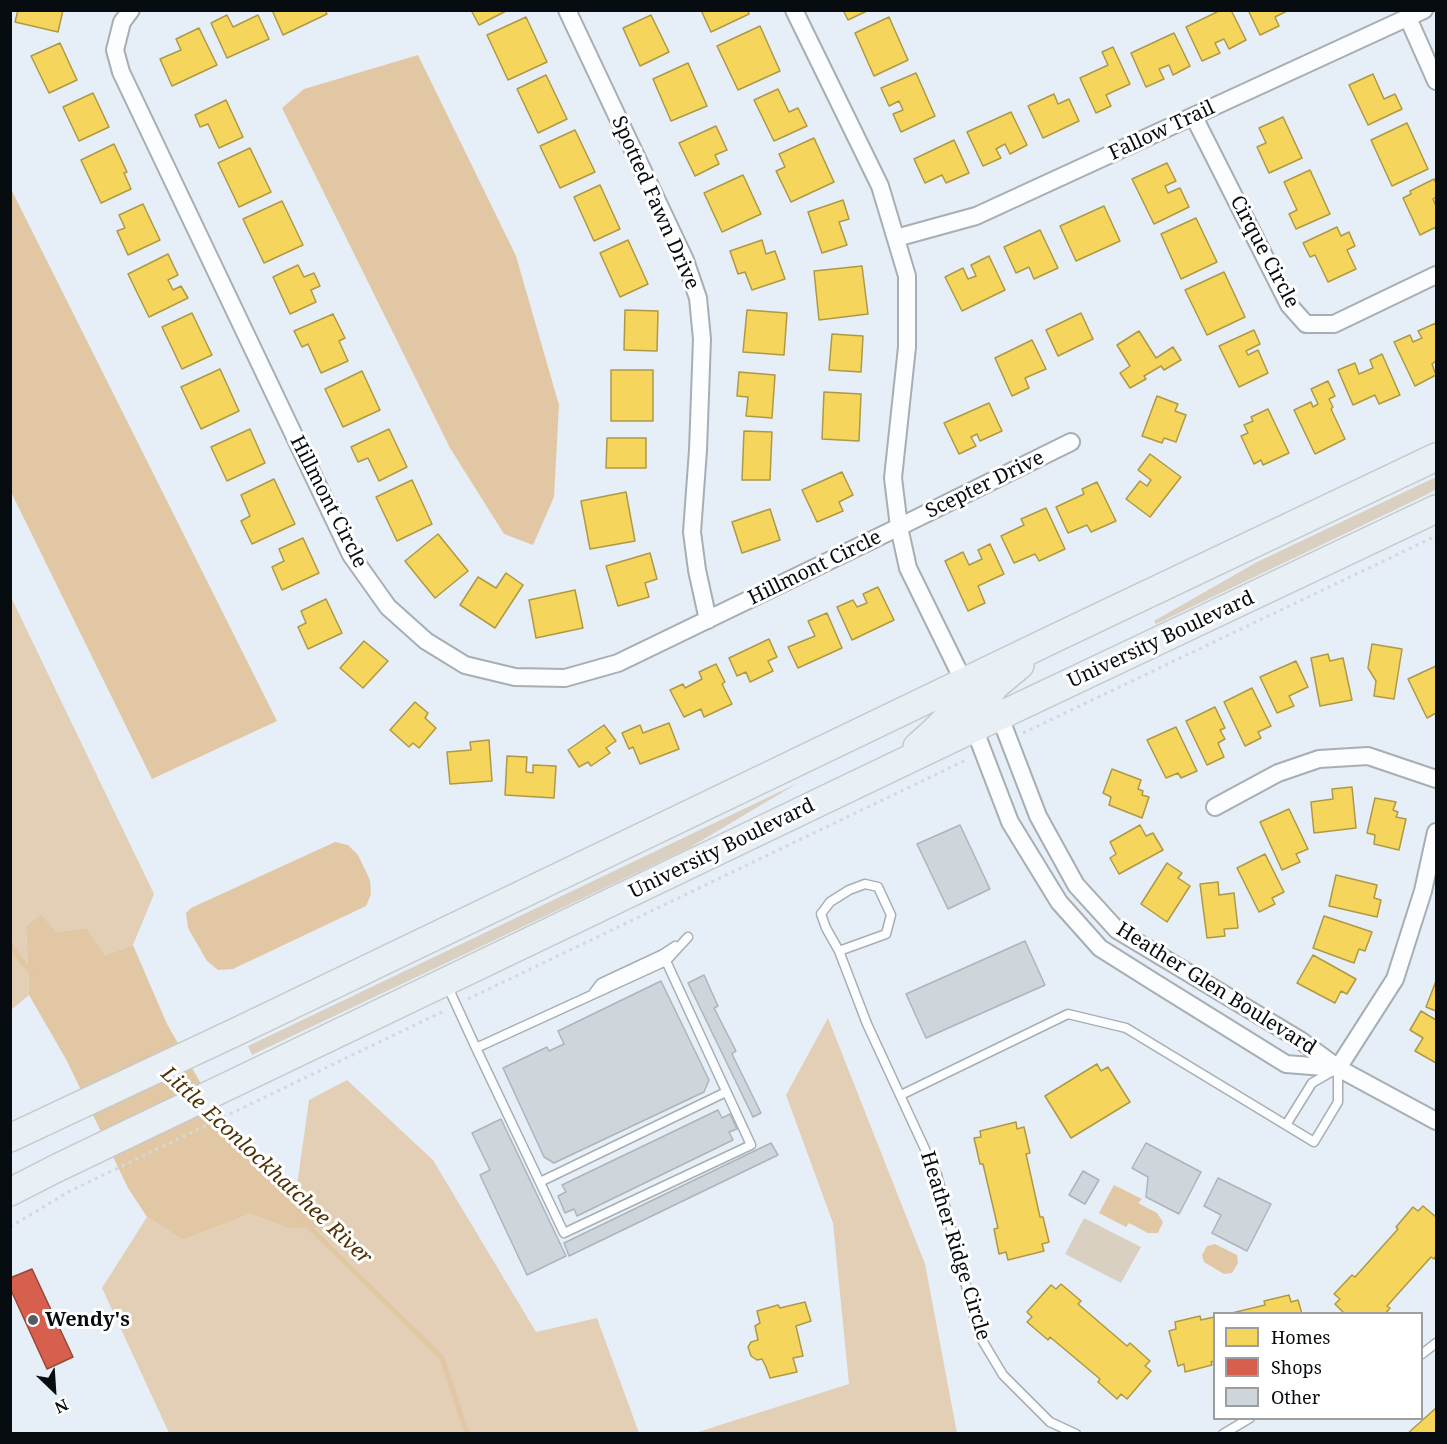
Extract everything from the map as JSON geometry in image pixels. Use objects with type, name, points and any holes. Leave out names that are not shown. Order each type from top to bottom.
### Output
[{"type":"main road","points":[[10,1138],[1437,457]]},
{"type":"main road","name":"University Boulevard","points":[[10,1192],[57,1168],[266,1082],[451,993],[898,764],[978,740],[1004,728],[1437,509]]},
{"type":"main road","points":[[978,740],[980,707],[995,686],[1051,640]]},
{"type":"main road","points":[[898,764],[948,718],[961,696],[964,682]]},
{"type":"street","name":"Hillmont Circle","points":[[131,10],[122,22],[115,50],[121,72],[351,555],[388,607],[426,641],[465,665],[515,677],[565,678],[618,663],[899,527]]},
{"type":"street","name":"Spotted Fawn Drive","points":[[567,10],[685,260],[698,298],[702,339],[692,532],[697,570],[708,620]]},
{"type":"street","name":"Hillmont Circle","points":[[794,10],[880,186],[906,276],[907,347],[893,478],[899,527],[908,568],[964,682]]},
{"type":"street","name":"Fallow Trail","points":[[896,238],[976,216],[1424,10]]},
{"type":"street","points":[[1407,18],[1437,81]]},
{"type":"street","name":"Cirque Circle","points":[[1194,117],[1289,305],[1306,324],[1334,324],[1437,275]]},
{"type":"street","name":"Scepter Drive","points":[[899,527],[1071,442]]},
{"type":"street","name":"Heather Glen Boulevard","points":[[1004,728],[1038,816],[1076,885],[1117,930],[1300,1040],[1338,1068],[1437,1121]]},
{"type":"street","name":"Heather Glen Boulevard","points":[[978,740],[1010,822],[1059,903],[1100,948],[1286,1064],[1338,1068]]},
{"type":"street","points":[[1215,807],[1278,773],[1319,759],[1368,756],[1437,779]]},
{"type":"street","points":[[1338,1068],[1395,979],[1423,891],[1437,832]]},
{"type":"lane","name":"Heather Ridge Circle","points":[[839,951],[886,934],[891,915],[878,887],[865,884],[849,890],[830,902],[821,914],[826,928],[839,951],[867,1024],[937,1175],[979,1335],[1003,1375],[1050,1422],[1076,1434]]},
{"type":"lane","points":[[476,1048],[666,961],[688,937],[663,954],[601,983],[591,994]]},
{"type":"lane","points":[[451,993],[564,1233],[751,1145],[666,961]]},
{"type":"lane","points":[[901,1095],[1068,1014],[1126,1028],[1314,1142],[1338,1102],[1338,1068],[1312,1083],[1286,1125]]},
{"type":"lane","points":[[540,1182],[726,1092]]},
{"type":"lane","points":[[1423,1353],[1437,1343]]},
{"type":"lane","points":[[1223,1434],[1248,1420]]},
{"type":"path","points":[[1004,728],[1437,536]]},
{"type":"path","points":[[10,1227],[266,1082],[978,740]]},
{"type":"shaded area","points":[[418,55],[516,256],[559,405],[554,497],[533,545],[504,534],[450,448],[282,108],[304,89]]},
{"type":"shaded area","points":[[10,187],[277,721],[152,779],[11,492]]},
{"type":"shaded area","points":[[1436,477],[1436,489],[1426,495],[1156,624],[1154,621],[1257,562]]},
{"type":"shaded area","points":[[10,595],[154,894],[133,945],[105,955],[87,928],[57,932],[41,914],[26,926],[29,995],[11,1010]]},
{"type":"shaded area","points":[[798,783],[689,848],[252,1055],[248,1046]]},
{"type":"shaded area","points":[[335,842],[348,845],[358,855],[370,880],[371,894],[366,906],[233,969],[218,970],[207,961],[188,928],[186,913],[191,908]]},
{"type":"shaded area","points":[[41,914],[57,932],[87,928],[105,955],[133,945],[167,1024],[234,1142],[327,1228],[287,1228],[250,1214],[183,1240],[147,1217],[128,1188],[67,1061],[29,995],[26,926]]},
{"type":"shaded area","points":[[828,1018],[925,1264],[957,1433],[695,1433],[849,1384],[833,1223],[786,1095]]},
{"type":"shaded area","points":[[347,1080],[433,1160],[536,1332],[597,1318],[639,1433],[169,1433],[102,1288],[147,1217],[183,1240],[250,1214],[287,1228],[326,1227],[295,1200],[309,1100]]},
{"type":"shaded area","points":[[1114,1185],[1142,1199],[1138,1203],[1157,1213],[1163,1222],[1158,1233],[1148,1233],[1129,1223],[1126,1227],[1099,1213]]},
{"type":"shaded area","points":[[1084,1218],[1141,1247],[1121,1283],[1065,1254]]},
{"type":"shaded area","points":[[1215,1244],[1237,1255],[1238,1263],[1232,1273],[1224,1274],[1204,1262],[1202,1255],[1207,1246]]},
{"type":"building: Homes","points":[[18,10],[63,10],[58,32],[15,22]]},
{"type":"building: Homes","points":[[272,10],[325,10],[327,14],[283,35]]},
{"type":"building: Homes","points":[[475,10],[508,10],[479,25],[472,12]]},
{"type":"building: Homes","points":[[701,10],[748,10],[749,14],[711,32]]},
{"type":"building: Homes","points":[[843,10],[869,10],[848,20]]},
{"type":"building: Homes","points":[[1221,10],[1231,10],[1246,40],[1229,49],[1224,39],[1215,43],[1220,53],[1202,61],[1186,27]]},
{"type":"building: Homes","points":[[1248,10],[1289,10],[1275,17],[1279,26],[1260,35]]},
{"type":"building: Homes","points":[[227,15],[233,27],[258,15],[269,39],[227,58],[211,23]]},
{"type":"building: Homes","points":[[651,15],[669,52],[640,66],[623,28]]},
{"type":"building: Homes","points":[[526,17],[547,62],[508,80],[487,35]]},
{"type":"building: Homes","points":[[889,17],[908,60],[874,76],[855,33]]},
{"type":"building: Homes","points":[[760,26],[780,71],[738,90],[717,46]]},
{"type":"building: Homes","points":[[199,28],[217,65],[172,86],[160,59],[181,50],[176,39]]},
{"type":"building: Homes","points":[[1174,33],[1190,66],[1173,75],[1169,65],[1159,69],[1164,79],[1146,87],[1131,53]]},
{"type":"building: Homes","points":[[60,43],[77,80],[49,93],[31,56]]},
{"type":"building: Homes","points":[[1113,47],[1130,84],[1106,95],[1111,106],[1096,113],[1080,78],[1108,65],[1102,52]]},
{"type":"building: Homes","points":[[688,63],[707,106],[671,121],[653,79]]},
{"type":"building: Homes","points":[[916,73],[935,116],[901,132],[893,114],[903,110],[899,101],[889,106],[881,88]]},
{"type":"building: Homes","points":[[1373,74],[1384,99],[1395,94],[1402,109],[1368,125],[1349,85]]},
{"type":"building: Homes","points":[[546,75],[567,119],[538,133],[517,89]]},
{"type":"building: Homes","points":[[778,89],[789,112],[798,108],[807,126],[774,141],[754,100]]},
{"type":"building: Homes","points":[[93,93],[109,127],[79,141],[63,107]]},
{"type":"building: Homes","points":[[1054,94],[1058,104],[1069,99],[1079,121],[1043,138],[1028,106]]},
{"type":"building: Homes","points":[[226,100],[243,137],[219,148],[208,124],[200,127],[195,115]]},
{"type":"building: Homes","points":[[1011,112],[1027,145],[1010,154],[1005,144],[996,149],[1001,158],[983,166],[967,132]]},
{"type":"building: Homes","points":[[1283,117],[1302,158],[1269,173],[1257,147],[1266,143],[1259,128]]},
{"type":"building: Homes","points":[[1407,123],[1428,169],[1392,186],[1371,140]]},
{"type":"building: Homes","points":[[716,126],[727,150],[715,155],[719,164],[695,176],[679,143]]},
{"type":"building: Homes","points":[[575,130],[595,172],[560,188],[540,146]]},
{"type":"building: Homes","points":[[814,138],[834,182],[791,202],[776,171],[785,167],[779,154]]},
{"type":"building: Homes","points":[[954,140],[969,173],[946,183],[942,175],[925,183],[914,159]]},
{"type":"building: Homes","points":[[114,144],[127,172],[124,173],[131,189],[101,203],[81,160]]},
{"type":"building: Homes","points":[[250,148],[271,192],[239,207],[218,163]]},
{"type":"building: Homes","points":[[1167,163],[1176,181],[1165,186],[1168,193],[1180,188],[1189,207],[1154,224],[1132,179]]},
{"type":"building: Homes","points":[[1310,170],[1330,214],[1296,229],[1289,214],[1297,210],[1284,182]]},
{"type":"building: Homes","points":[[743,175],[761,214],[722,232],[704,193]]},
{"type":"building: Homes","points":[[1434,179],[1436,197],[1433,199],[1436,206],[1436,227],[1420,235],[1403,198],[1411,194],[1410,191]]},
{"type":"building: Homes","points":[[600,185],[620,229],[594,241],[574,197]]},
{"type":"building: Homes","points":[[843,200],[849,219],[839,222],[847,245],[822,253],[808,212]]},
{"type":"building: Homes","points":[[282,201],[303,245],[264,263],[243,219]]},
{"type":"building: Homes","points":[[143,204],[160,240],[128,255],[117,231],[125,228],[119,215]]},
{"type":"building: Homes","points":[[1104,206],[1120,241],[1076,261],[1060,226]]},
{"type":"building: Homes","points":[[1196,218],[1217,262],[1181,279],[1161,234]]},
{"type":"building: Homes","points":[[1337,227],[1341,236],[1349,232],[1355,246],[1347,250],[1356,269],[1328,282],[1315,255],[1310,257],[1303,243]]},
{"type":"building: Homes","points":[[1040,230],[1058,268],[1034,279],[1029,267],[1016,273],[1004,247]]},
{"type":"building: Homes","points":[[628,240],[648,284],[620,297],[600,253]]},
{"type":"building: Homes","points":[[762,240],[766,254],[775,251],[785,279],[752,290],[745,272],[738,274],[730,251]]},
{"type":"building: Homes","points":[[168,254],[178,275],[168,280],[173,290],[181,286],[188,298],[149,317],[128,274]]},
{"type":"building: Homes","points":[[989,256],[1005,290],[962,311],[945,277],[963,268],[968,279],[976,276],[971,265]]},
{"type":"building: Homes","points":[[298,265],[304,277],[314,273],[320,286],[311,290],[316,302],[290,314],[273,277]]},
{"type":"building: Homes","points":[[862,266],[868,314],[819,320],[814,271]]},
{"type":"building: Homes","points":[[1224,272],[1245,317],[1207,335],[1185,290]]},
{"type":"building: Homes","points":[[625,310],[658,311],[657,351],[624,350]]},
{"type":"building: Homes","points":[[747,310],[787,313],[784,355],[743,352]]},
{"type":"building: Homes","points":[[192,313],[212,355],[182,369],[162,327]]},
{"type":"building: Homes","points":[[1081,313],[1093,339],[1058,356],[1046,330]]},
{"type":"building: Homes","points":[[333,314],[345,338],[339,341],[348,361],[321,373],[308,344],[302,347],[294,331]]},
{"type":"building: Homes","points":[[1436,323],[1436,361],[1432,364],[1436,375],[1415,386],[1394,342],[1410,335],[1413,342],[1422,338],[1418,331]]},
{"type":"building: Homes","points":[[1254,330],[1260,344],[1246,351],[1248,355],[1258,350],[1268,373],[1239,387],[1219,346]]},
{"type":"building: Homes","points":[[1139,331],[1156,358],[1173,347],[1181,360],[1164,370],[1161,366],[1144,376],[1146,379],[1130,388],[1120,373],[1130,366],[1117,345]]},
{"type":"building: Homes","points":[[832,334],[863,336],[861,372],[829,370]]},
{"type":"building: Homes","points":[[1032,340],[1046,369],[1025,378],[1029,388],[1012,396],[995,358]]},
{"type":"building: Homes","points":[[1382,354],[1400,395],[1379,404],[1375,395],[1353,405],[1338,370],[1355,363],[1359,374],[1373,368],[1370,360]]},
{"type":"building: Homes","points":[[220,369],[239,411],[201,429],[181,387]]},
{"type":"building: Homes","points":[[611,370],[653,370],[653,421],[611,421]]},
{"type":"building: Homes","points":[[362,371],[380,410],[343,427],[325,389]]},
{"type":"building: Homes","points":[[739,372],[775,375],[772,418],[746,416],[748,397],[737,396]]},
{"type":"building: Homes","points":[[1328,381],[1335,396],[1329,399],[1333,407],[1331,409],[1345,439],[1315,454],[1294,410],[1311,402],[1313,407],[1318,404],[1311,389]]},
{"type":"building: Homes","points":[[824,392],[861,394],[859,441],[822,439]]},
{"type":"building: Homes","points":[[1157,396],[1178,404],[1175,411],[1186,415],[1176,442],[1164,438],[1162,443],[1142,436]]},
{"type":"building: Homes","points":[[989,403],[1002,431],[980,441],[977,434],[971,437],[976,446],[959,454],[944,423]]},
{"type":"building: Homes","points":[[1268,409],[1289,453],[1263,465],[1261,460],[1254,464],[1241,436],[1248,433],[1244,425],[1253,421],[1251,417]]},
{"type":"building: Homes","points":[[250,429],[265,463],[227,481],[211,447]]},
{"type":"building: Homes","points":[[389,429],[407,467],[379,481],[368,458],[358,462],[351,447]]},
{"type":"building: Homes","points":[[744,431],[772,432],[770,480],[742,480]]},
{"type":"building: Homes","points":[[607,438],[646,438],[646,468],[606,468]]},
{"type":"building: Homes","points":[[1150,454],[1181,477],[1150,517],[1126,499],[1140,481],[1147,486],[1151,480],[1138,470]]},
{"type":"building: Homes","points":[[842,472],[853,495],[839,502],[843,511],[817,522],[802,490]]},
{"type":"building: Homes","points":[[274,479],[295,524],[252,544],[241,521],[250,516],[241,495]]},
{"type":"building: Homes","points":[[412,480],[432,524],[397,541],[376,497]]},
{"type":"building: Homes","points":[[1097,482],[1116,521],[1091,532],[1087,525],[1068,533],[1056,507],[1084,494],[1082,489]]},
{"type":"building: Homes","points":[[626,492],[635,541],[590,549],[581,501]]},
{"type":"building: Homes","points":[[1046,508],[1065,549],[1039,561],[1035,554],[1014,563],[1001,536],[1024,525],[1021,519]]},
{"type":"building: Homes","points":[[770,509],[780,540],[742,553],[732,522]]},
{"type":"building: Homes","points":[[438,534],[468,571],[435,598],[405,561]]},
{"type":"building: Homes","points":[[303,538],[319,573],[282,590],[272,567],[284,561],[279,549]]},
{"type":"building: Homes","points":[[990,544],[1004,574],[978,586],[985,603],[968,611],[945,561],[963,552],[969,565],[982,559],[978,550]]},
{"type":"building: Homes","points":[[650,553],[657,579],[645,583],[649,597],[618,606],[606,566]]},
{"type":"building: Homes","points":[[506,573],[523,585],[495,628],[460,605],[478,577],[496,588]]},
{"type":"building: Homes","points":[[878,587],[894,620],[852,640],[837,607],[853,600],[857,607],[867,603],[863,594]]},
{"type":"building: Homes","points":[[575,590],[583,628],[536,638],[529,600]]},
{"type":"building: Homes","points":[[326,599],[342,633],[308,649],[298,627],[306,623],[301,611]]},
{"type":"building: Homes","points":[[827,613],[842,648],[798,668],[788,647],[815,636],[808,621]]},
{"type":"building: Homes","points":[[769,639],[777,657],[768,661],[773,671],[750,682],[746,672],[737,676],[729,658]]},
{"type":"building: Homes","points":[[364,641],[388,661],[363,688],[340,668]]},
{"type":"building: Homes","points":[[1372,644],[1402,649],[1394,699],[1374,696],[1376,681],[1368,668]]},
{"type":"building: Homes","points":[[1328,654],[1330,661],[1343,658],[1352,700],[1320,706],[1311,658]]},
{"type":"building: Homes","points":[[1296,661],[1308,687],[1289,696],[1294,706],[1277,713],[1260,677]]},
{"type":"building: Homes","points":[[716,664],[725,682],[722,684],[732,704],[704,717],[701,709],[684,717],[670,690],[683,684],[685,688],[702,679],[699,672]]},
{"type":"building: Homes","points":[[1436,666],[1436,713],[1427,718],[1408,679]]},
{"type":"building: Homes","points":[[1252,688],[1271,726],[1258,732],[1261,738],[1245,746],[1224,702]]},
{"type":"building: Homes","points":[[415,702],[428,713],[425,718],[436,728],[419,748],[413,743],[409,747],[390,730]]},
{"type":"building: Homes","points":[[1215,707],[1225,728],[1220,730],[1225,739],[1218,743],[1224,757],[1207,765],[1186,721]]},
{"type":"building: Homes","points":[[669,723],[679,749],[640,764],[633,747],[629,749],[622,733],[640,725],[643,733]]},
{"type":"building: Homes","points":[[604,725],[616,741],[606,748],[610,753],[591,766],[588,762],[579,767],[568,750]]},
{"type":"building: Homes","points":[[1176,727],[1197,771],[1181,778],[1178,773],[1166,778],[1147,740]]},
{"type":"building: Homes","points":[[489,740],[492,781],[450,784],[447,752],[471,750],[470,742]]},
{"type":"building: Homes","points":[[507,756],[527,757],[526,772],[533,773],[533,765],[556,766],[554,798],[505,795]]},
{"type":"building: Homes","points":[[1112,769],[1141,780],[1138,789],[1143,791],[1142,795],[1149,797],[1142,818],[1109,805],[1111,797],[1103,793]]},
{"type":"building: Homes","points":[[1352,787],[1356,828],[1314,833],[1311,802],[1333,799],[1332,789]]},
{"type":"building: Homes","points":[[1375,798],[1396,802],[1393,810],[1398,812],[1396,817],[1406,819],[1399,850],[1374,844],[1375,835],[1367,833]]},
{"type":"building: Homes","points":[[1289,809],[1308,849],[1296,854],[1300,862],[1282,870],[1260,822]]},
{"type":"building: Homes","points":[[1140,825],[1146,836],[1153,833],[1163,850],[1119,874],[1110,858],[1116,854],[1110,842]]},
{"type":"building: Homes","points":[[1265,854],[1284,892],[1272,898],[1275,904],[1259,912],[1237,868]]},
{"type":"building: Homes","points":[[1167,863],[1182,873],[1178,878],[1190,886],[1167,922],[1141,904]]},
{"type":"building: Homes","points":[[1336,875],[1377,885],[1374,898],[1381,900],[1377,917],[1329,906]]},
{"type":"building: Homes","points":[[1218,882],[1219,895],[1234,893],[1238,928],[1224,929],[1225,936],[1207,938],[1200,884]]},
{"type":"building: Homes","points":[[1324,916],[1372,932],[1365,951],[1359,949],[1354,963],[1313,948]]},
{"type":"building: Homes","points":[[1313,955],[1356,979],[1347,994],[1341,991],[1335,1003],[1297,983]]},
{"type":"building: Homes","points":[[1436,981],[1436,1011],[1426,1007]]},
{"type":"building: Homes","points":[[1421,1011],[1436,1020],[1436,1063],[1415,1051],[1423,1038],[1410,1030]]},
{"type":"building: Homes","points":[[1097,1064],[1101,1071],[1108,1067],[1130,1102],[1071,1138],[1045,1096]]},
{"type":"building: Homes","points":[[1016,1122],[1017,1129],[1024,1127],[1030,1153],[1026,1154],[1040,1217],[1043,1217],[1049,1242],[1042,1244],[1044,1251],[1008,1260],[1006,1252],[999,1254],[994,1229],[998,1228],[983,1164],[980,1164],[974,1138],[981,1137],[980,1131]]},
{"type":"building: Homes","points":[[1423,1206],[1436,1217],[1436,1256],[1434,1259],[1431,1257],[1387,1306],[1390,1308],[1387,1312],[1343,1312],[1335,1304],[1340,1299],[1334,1294],[1352,1275],[1355,1277],[1398,1229],[1396,1227],[1413,1207],[1418,1211]]},
{"type":"building: Homes","points":[[1061,1284],[1081,1301],[1078,1304],[1127,1346],[1130,1343],[1150,1361],[1145,1366],[1151,1371],[1127,1399],[1121,1394],[1117,1399],[1098,1382],[1100,1379],[1050,1337],[1048,1340],[1027,1322],[1032,1317],[1027,1312],[1051,1285],[1056,1289]]},
{"type":"building: Homes","points":[[1289,1295],[1291,1302],[1298,1300],[1301,1312],[1236,1312],[1265,1305],[1264,1301]]},
{"type":"building: Homes","points":[[805,1302],[811,1321],[796,1326],[803,1356],[793,1358],[797,1372],[770,1378],[762,1359],[757,1360],[751,1356],[748,1347],[751,1342],[758,1340],[755,1326],[760,1323],[757,1311],[778,1305],[780,1308]]},
{"type":"building: Homes","points":[[1200,1316],[1201,1320],[1213,1317],[1212,1365],[1185,1372],[1184,1364],[1178,1366],[1169,1331],[1176,1329],[1175,1322]]},
{"type":"building: Homes","points":[[1436,1408],[1436,1434],[1407,1434],[1423,1420]]},
{"type":"building: Shops","points":[[32,1269],[73,1357],[47,1369],[10,1288],[10,1278]]},
{"type":"building: Other","points":[[960,825],[990,889],[948,909],[917,844]]},
{"type":"building: Other","points":[[1025,941],[1045,985],[926,1038],[906,994]]},
{"type":"building: Other","points":[[704,975],[718,1006],[714,1008],[736,1051],[732,1054],[761,1113],[753,1117],[688,983]]},
{"type":"building: Other","points":[[661,981],[709,1080],[704,1092],[554,1163],[544,1157],[503,1068],[547,1047],[549,1051],[564,1044],[558,1031]]},
{"type":"building: Other","points":[[718,1110],[722,1118],[730,1114],[737,1129],[729,1132],[733,1140],[577,1216],[574,1209],[565,1213],[558,1196],[566,1192],[562,1185]]},
{"type":"building: Other","points":[[501,1119],[566,1256],[527,1275],[480,1175],[490,1170],[472,1133]]},
{"type":"building: Other","points":[[771,1143],[778,1155],[569,1256],[564,1243]]},
{"type":"building: Other","points":[[1146,1143],[1201,1172],[1179,1214],[1146,1197],[1148,1177],[1132,1168]]},
{"type":"building: Other","points":[[1083,1171],[1099,1180],[1085,1204],[1069,1195]]},
{"type":"building: Other","points":[[1218,1178],[1271,1204],[1247,1251],[1212,1233],[1221,1215],[1204,1206]]},
{"type":"waterway","name":"Little Econlockhatchee River","points":[[10,944],[31,971]]},
{"type":"waterway","name":"Little Econlockhatchee River","points":[[305,1223],[442,1358],[467,1434]]},
{"type":"place","name":"Wendy's","points":[[33,1320]]}]
